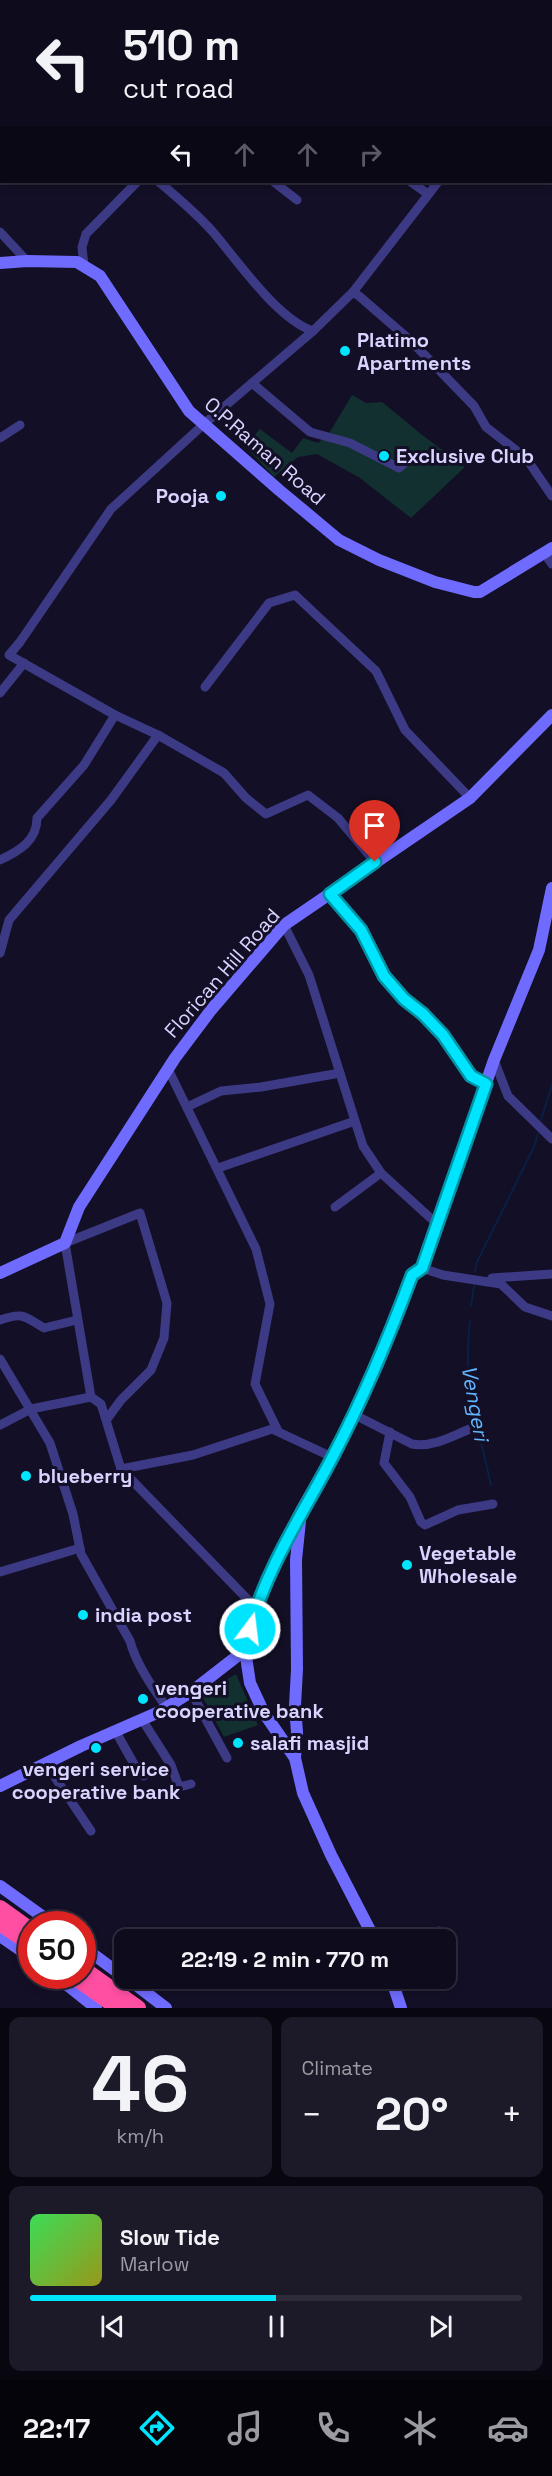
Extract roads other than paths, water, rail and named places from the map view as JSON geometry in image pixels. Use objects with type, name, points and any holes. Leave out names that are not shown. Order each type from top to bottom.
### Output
[{"type":"highway","points":[[0,1908],[18,1921]]},
{"type":"highway","points":[[0,1923],[18,1935]]},
{"type":"highway","points":[[96,1978],[138,2008]]},
{"type":"highway","points":[[91,1989],[118,2008]]},
{"type":"street","points":[[84,266],[82,247],[86,234],[136,183]]},
{"type":"street","points":[[160,183],[212,231],[262,292],[302,327],[313,331]]},
{"type":"street","points":[[275,183],[297,200]]},
{"type":"street","points":[[412,183],[428,194]]},
{"type":"street","points":[[375,862],[338,818],[308,795],[266,814],[246,798],[224,773],[4,653],[20,642],[111,509],[204,424],[313,331],[353,292],[437,183]]},
{"type":"street","points":[[0,232],[27,261]]},
{"type":"street","points":[[0,263],[77,262],[84,266]]},
{"type":"street","name":"O.P.Raman Road","points":[[84,266],[100,276],[189,411],[339,540],[379,560],[435,582],[480,592],[548,550]]},
{"type":"street","points":[[353,292],[411,341],[474,406],[486,427],[526,458],[552,496]]},
{"type":"street","points":[[252,383],[310,432],[350,443],[399,468],[409,459]]},
{"type":"street","points":[[0,438],[20,425]]},
{"type":"street","points":[[548,550],[552,564]]},
{"type":"street","points":[[205,687],[269,603],[295,595],[376,671],[405,730],[470,798]]},
{"type":"street","points":[[0,693],[24,663]]},
{"type":"street","points":[[0,860],[20,851],[26,844],[37,830],[38,818],[84,765],[115,715]]},
{"type":"street","name":"Florican Hill Road","points":[[65,1243],[79,1207],[168,1068],[211,1010],[285,925],[470,798],[552,715]]},
{"type":"street","points":[[0,953],[9,920],[111,800],[158,735]]},
{"type":"street","points":[[330,894],[361,930],[384,976],[404,999],[423,1014],[443,1035],[471,1076],[486,1084]]},
{"type":"street","points":[[295,1758],[264,1713],[250,1683],[244,1650],[256,1608],[301,1511],[332,1457],[378,1364],[412,1275],[422,1268],[494,1060],[539,950],[551,896]]},
{"type":"street","points":[[285,925],[309,975],[363,1146],[381,1173],[437,1224]]},
{"type":"street","points":[[494,1060],[508,1096],[552,1138]]},
{"type":"street","points":[[168,1068],[256,1250],[270,1304],[255,1384],[278,1431]]},
{"type":"street","points":[[187,1107],[221,1091],[261,1087],[340,1073]]},
{"type":"street","points":[[218,1168],[355,1121]]},
{"type":"street","points":[[335,1207],[381,1173]]},
{"type":"street","points":[[0,1273],[65,1243],[140,1214],[167,1303],[164,1338],[151,1370],[121,1400],[107,1419]]},
{"type":"street","points":[[65,1243],[92,1397],[101,1404],[122,1469],[256,1608]]},
{"type":"street","points":[[422,1268],[443,1275],[501,1284],[525,1306],[552,1316]]},
{"type":"street","points":[[476,1279],[552,1274]]},
{"type":"street","points":[[0,1320],[18,1314],[28,1317],[44,1328],[77,1320]]},
{"type":"street","points":[[0,1359],[50,1443],[73,1514],[80,1548],[130,1641],[133,1654],[144,1670],[148,1684],[167,1708]]},
{"type":"street","points":[[0,1425],[31,1409],[92,1397]]},
{"type":"street","points":[[353,1414],[421,1445],[433,1443],[474,1427]]},
{"type":"street","points":[[122,1469],[193,1455],[272,1429],[332,1457]]},
{"type":"street","points":[[390,1432],[384,1463],[405,1490],[425,1526],[458,1510],[493,1504]]},
{"type":"street","points":[[301,1511],[296,1560],[295,1706],[297,1732],[295,1758],[303,1792],[332,1856],[369,1929]]},
{"type":"street","points":[[0,1572],[80,1548]]},
{"type":"street","points":[[0,1786],[167,1708],[244,1650]]},
{"type":"street","points":[[191,1692],[227,1758]]},
{"type":"street","points":[[143,1721],[171,1765],[179,1787],[191,1784]]},
{"type":"street","points":[[116,1732],[139,1773],[144,1776]]},
{"type":"street","points":[[46,1764],[91,1832]]},
{"type":"street","points":[[0,1886],[35,1911]]},
{"type":"street","points":[[0,1936],[18,1948]]},
{"type":"street","points":[[96,1956],[114,1969]]},
{"type":"street","points":[[72,1989],[96,2008]]},
{"type":"street","points":[[141,1989],[166,2008]]},
{"type":"street","points":[[394,1989],[400,2008]]},
{"type":"waterway","name":"Vengeri","points":[[541,1120],[552,1085]]},
{"type":"waterway","name":"Vengeri","points":[[475,1272],[476,1264],[533,1149],[538,1134]]},
{"type":"waterway","points":[[471,1306],[474,1286]]},
{"type":"waterway","name":"Vengeri","points":[[470,1320],[468,1372],[476,1424]]},
{"type":"waterway","name":"Vengeri","points":[[478,1429],[491,1485]]},
{"type":"place","name":"Platimo Apartments","points":[[345,351]]},
{"type":"place","name":"Exclusive Club","points":[[384,456]]},
{"type":"place","name":"Pooja","points":[[221,496]]},
{"type":"place","name":"blueberry","points":[[26,1476]]},
{"type":"place","name":"Vegetable Wholesale","points":[[407,1565]]},
{"type":"place","name":"india post","points":[[83,1615]]},
{"type":"place","name":"vengeri cooperative bank","points":[[143,1699]]},
{"type":"place","name":"salafi masjid","points":[[238,1743]]},
{"type":"place","name":"vengeri service cooperative bank","points":[[96,1748]]}]
